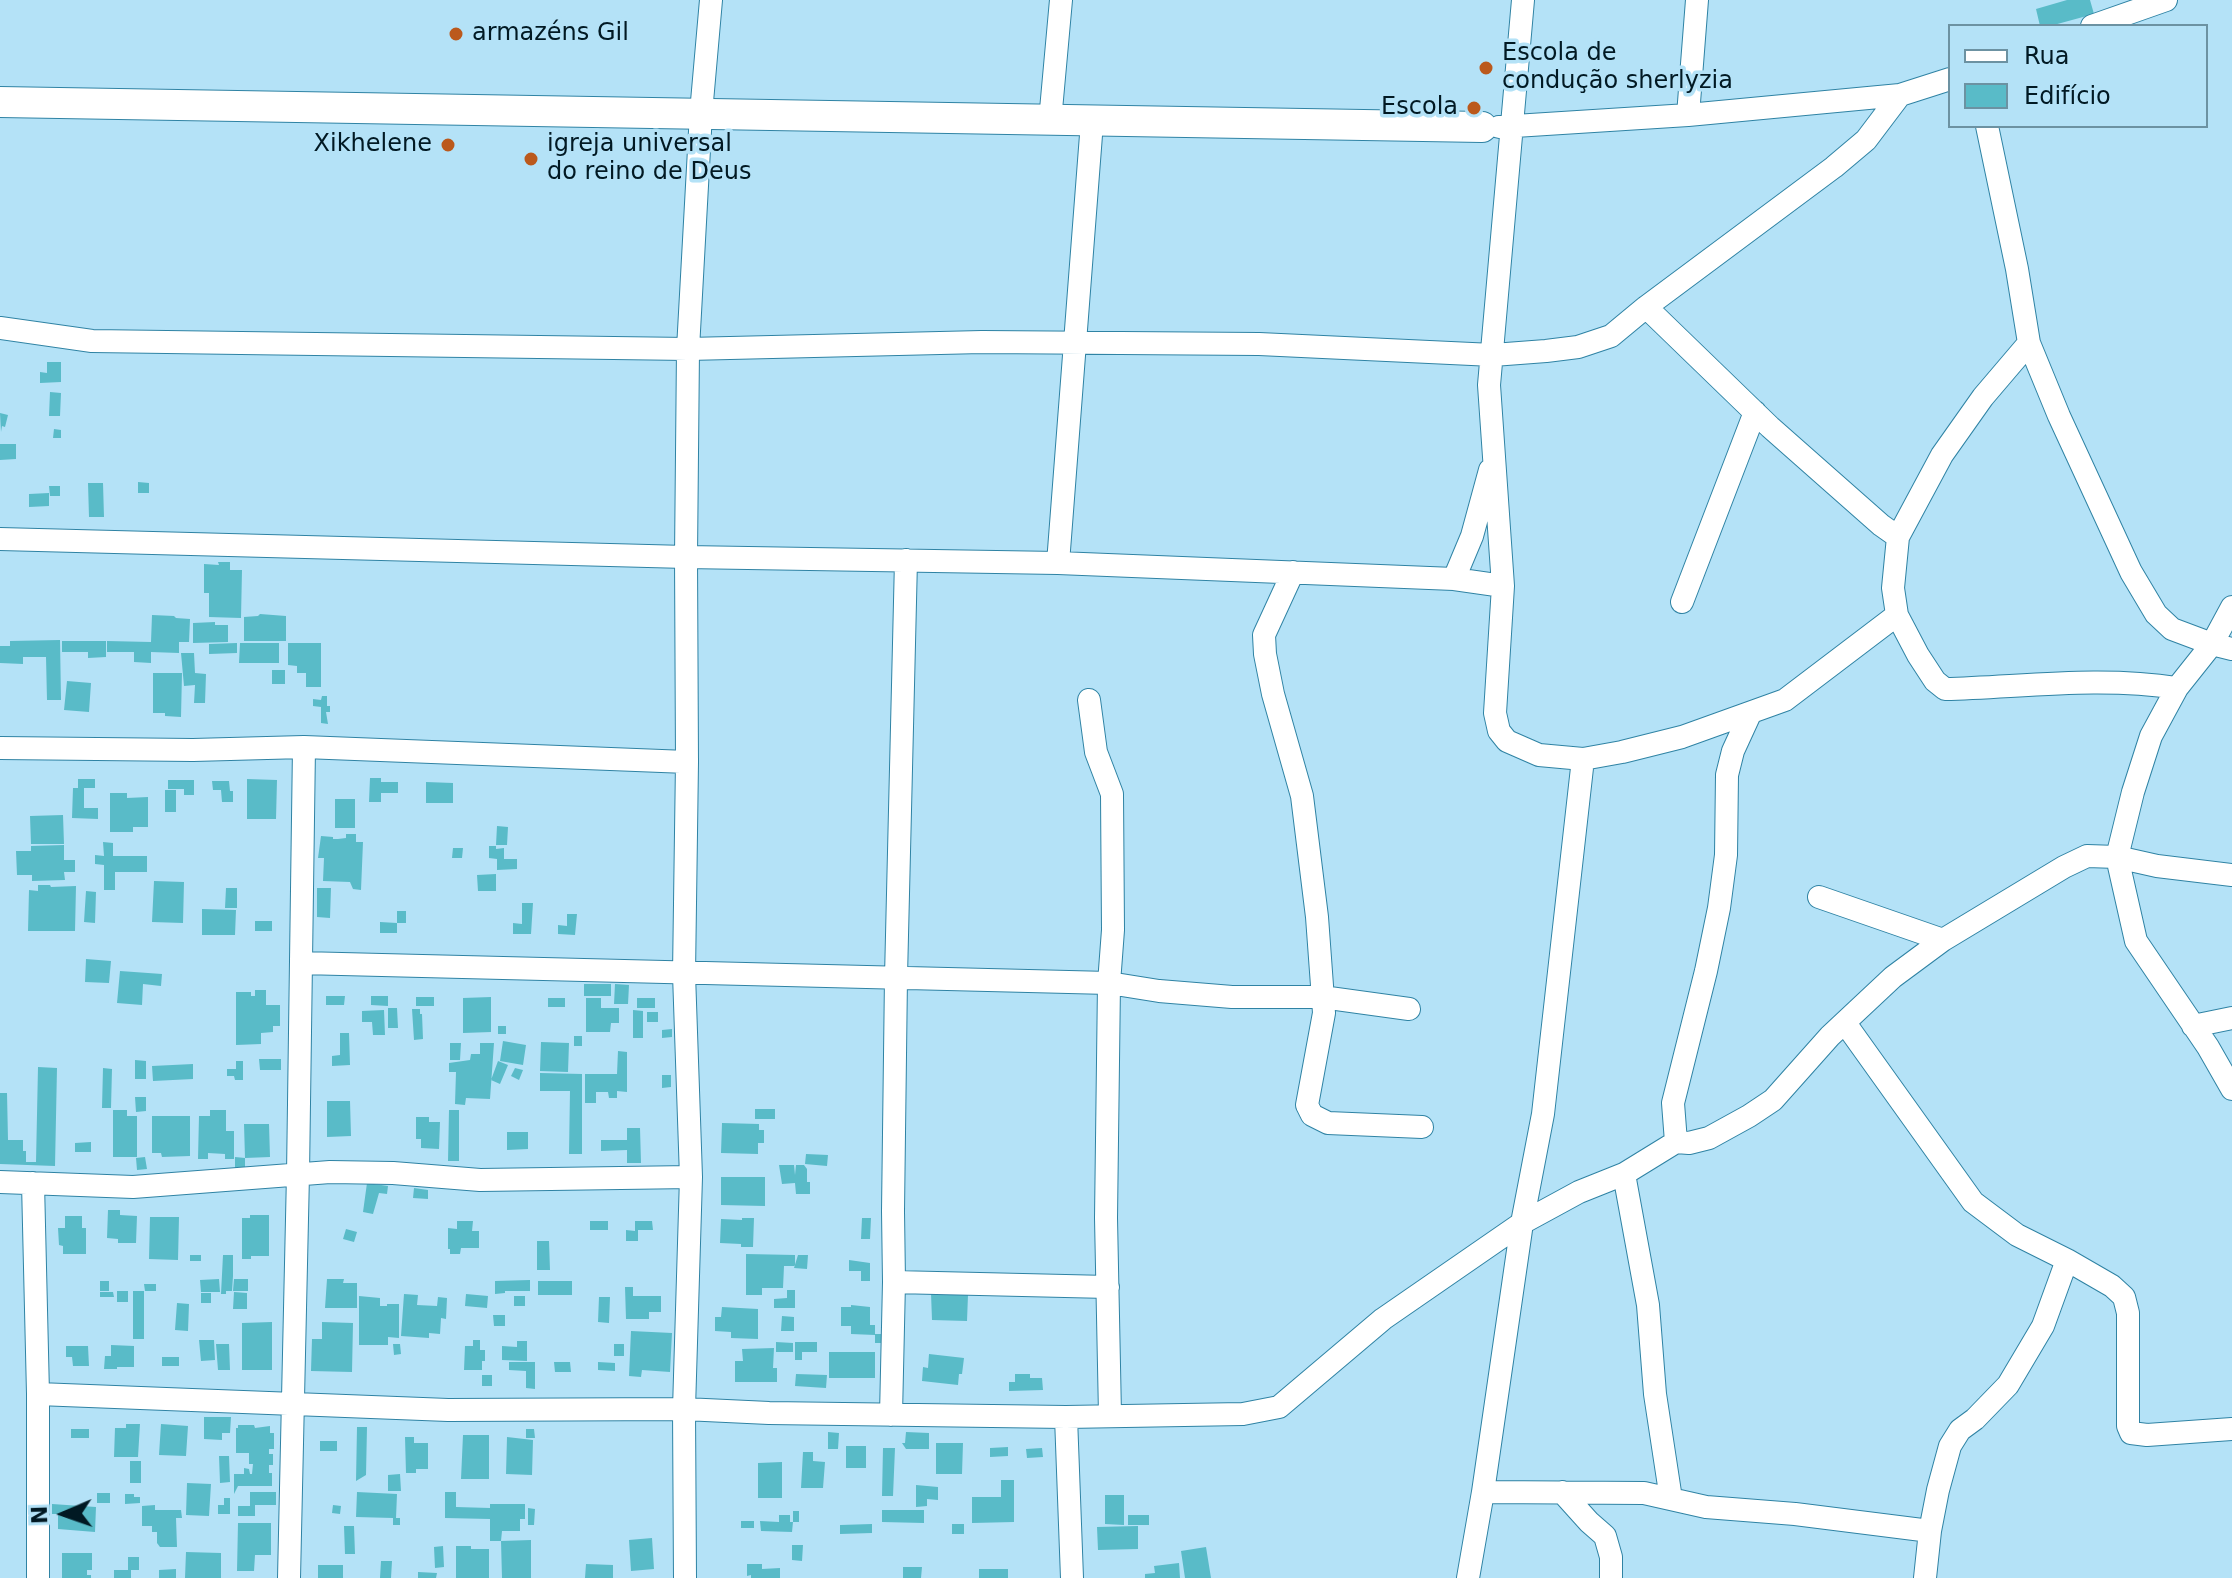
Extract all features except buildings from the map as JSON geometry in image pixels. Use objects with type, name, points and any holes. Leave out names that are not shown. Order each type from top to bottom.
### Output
[{"type":"street","points":[[685,1578],[684,1409],[691,1177],[684,974],[688,349],[701,113],[711,0]]},
{"type":"street","points":[[1050,121],[1061,0]]},
{"type":"street","points":[[1523,0],[1497,127],[1493,355],[1489,385],[1503,586],[1495,713],[1499,731],[1507,741],[1539,755],[1583,759],[1682,737],[1785,700],[1897,615]]},
{"type":"street","points":[[1688,115],[1697,0]]},
{"type":"street","points":[[2098,24],[2166,0]]},
{"type":"street","points":[[0,102],[1497,127],[1688,115],[1900,95],[1948,80]]},
{"type":"street","points":[[0,328],[92,341],[688,349],[982,342],[1259,344],[1493,355],[1578,347],[1611,336],[1845,158],[1866,140],[1900,95]]},
{"type":"street","points":[[1058,563],[1092,122]]},
{"type":"street","points":[[1987,128],[2029,343],[2059,416],[2131,572],[2156,614],[2172,629],[2222,647]]},
{"type":"street","points":[[1646,307],[1755,412],[1898,537]]},
{"type":"street","points":[[2029,343],[1983,397],[1942,455],[1898,537],[1893,588],[1897,615],[1918,655],[1935,681],[1945,689],[2143,682],[2177,688]]},
{"type":"street","points":[[1682,602],[1755,412]]},
{"type":"street","points":[[1454,579],[1472,536],[1494,459]]},
{"type":"street","points":[[0,539],[686,557],[1058,563],[1454,579],[1503,586]]},
{"type":"street","points":[[891,1415],[896,977],[906,560]]},
{"type":"street","points":[[1293,572],[1264,635],[1273,694],[1302,796],[1317,917],[1324,1013],[1307,1105],[1312,1115],[1328,1123],[1422,1127]]},
{"type":"street","points":[[2232,607],[2222,647],[2177,688],[2151,736],[2117,857],[2136,941],[2232,1089]]},
{"type":"street","points":[[1089,700],[1096,752],[1112,794],[1113,930],[1109,983],[1106,1203],[1110,1415]]},
{"type":"street","points":[[1676,1142],[1673,1103],[1719,908],[1726,855],[1727,775],[1733,751],[1750,714]]},
{"type":"street","points":[[0,748],[193,750],[304,747],[687,762]]},
{"type":"street","points":[[289,1578],[304,747]]},
{"type":"street","points":[[1468,1578],[1522,1223],[1543,1114],[1583,759]]},
{"type":"street","points":[[38,1394],[448,1410],[684,1409],[1066,1417],[1243,1414],[1279,1407],[1383,1319],[1522,1223],[1579,1192],[1624,1174],[1676,1142],[1689,1143],[1709,1138],[1773,1100],[1830,1036],[1893,977],[1943,940],[2064,867],[2087,856],[2117,857],[2157,866],[2232,875]]},
{"type":"street","points":[[1819,897],[1943,940]]},
{"type":"street","points":[[301,963],[1109,983],[1232,997],[1322,997],[1409,1009]]},
{"type":"street","points":[[2193,1026],[2232,1018]]},
{"type":"street","points":[[1845,1023],[1973,1202],[2017,1235],[2112,1286],[2124,1297],[2128,1313],[2128,1426],[2131,1433],[2147,1435],[2232,1429]]},
{"type":"street","points":[[0,1182],[133,1187],[330,1172],[480,1180],[691,1177]]},
{"type":"street","points":[[1624,1174],[1648,1305],[1655,1394],[1671,1499]]},
{"type":"street","points":[[33,1183],[38,1578]]},
{"type":"street","points":[[1925,1578],[1930,1531],[1950,1446],[1960,1430],[2008,1385],[2043,1326],[2067,1260]]},
{"type":"street","points":[[894,1282],[1108,1287]]},
{"type":"street","points":[[1066,1417],[1072,1578]]},
{"type":"street","points":[[1483,1492],[1644,1493],[1706,1507],[1795,1514],[1930,1531]]},
{"type":"street","points":[[1562,1492],[1605,1536],[1611,1557],[1611,1578]]},
{"type":"place","name":"armazéns Gil","points":[[456,34]]},
{"type":"place","name":"Escola de condução sherlyzia","points":[[1486,68]]},
{"type":"place","name":"Escola","points":[[1474,108]]},
{"type":"place","name":"Xikhelene","points":[[448,145]]},
{"type":"place","name":"igreja universal do reino de Deus","points":[[531,159]]}]
